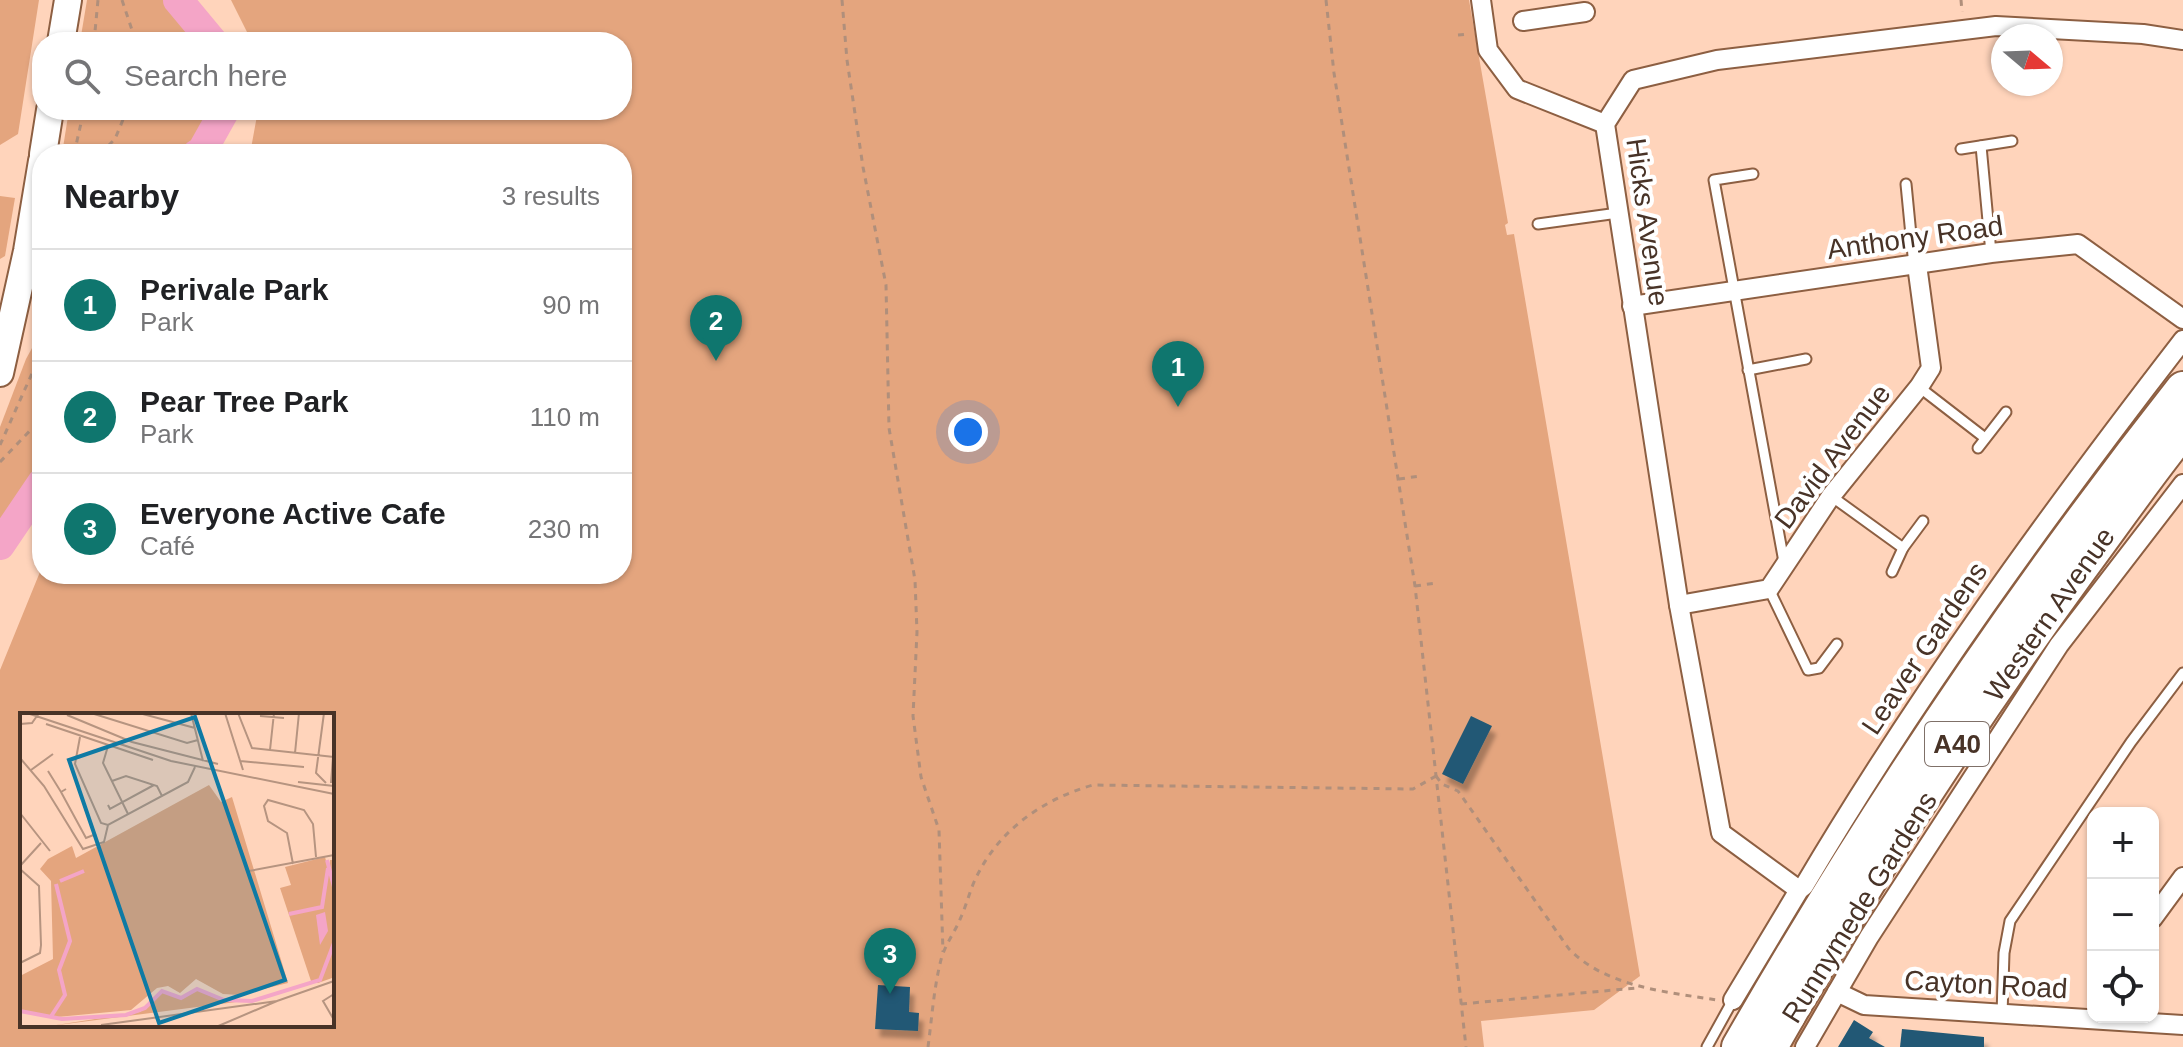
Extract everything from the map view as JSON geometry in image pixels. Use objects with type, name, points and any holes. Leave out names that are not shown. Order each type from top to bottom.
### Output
[{"type":"highway","name":"A40","points":[[2113,479],[2146,416],[2183,367]]},
{"type":"highway","name":"A40","points":[[2113,479],[2183,389]]},
{"type":"highway","name":"Western Avenue","points":[[1770,1047],[1939,771],[2029,638],[2177,440]]},
{"type":"highway","name":"Western Avenue","points":[[1739,1047],[1806,904],[1915,760],[2113,479]]},
{"type":"main road","points":[[63,32],[68,0]]},
{"type":"main road","points":[[45,144],[48,120]]},
{"type":"main road","points":[[0,373],[32,221]]},
{"type":"street","points":[[1481,0],[1488,50],[1517,89],[1605,124]]},
{"type":"street","points":[[1523,21],[1564,7],[1585,12]]},
{"type":"street","name":"Hicks Avenue","points":[[1806,904],[1721,833],[1679,605],[1605,124],[1633,80],[1717,60],[1996,26],[2143,34],[2183,40]]},
{"type":"street","name":"Anthony Road","points":[[1632,306],[1991,253],[2078,244],[2183,319]]},
{"type":"street","name":"David Avenue","points":[[1769,589],[1831,496],[1931,368],[1916,265]]},
{"type":"street","name":"Leaver Gardens","points":[[1726,1001],[1806,904],[1804,886],[1818,860],[2019,557],[2183,340]]},
{"type":"street","name":"Runnymede Gardens","points":[[1805,1047],[1869,937],[2059,645],[2183,484]]},
{"type":"street","points":[[1679,605],[1769,589]]},
{"type":"street","points":[[2159,910],[2183,877]]},
{"type":"street","name":"Cayton Road","points":[[1837,992],[1864,1005],[2087,1017]]},
{"type":"street","name":"Cayton Road","points":[[2159,1023],[2183,1025]]},
{"type":"lane","points":[[1961,149],[2012,141]]},
{"type":"lane","points":[[1981,146],[1991,253]]},
{"type":"lane","points":[[1753,174],[1714,180],[1785,568]]},
{"type":"lane","points":[[1906,184],[1916,265]]},
{"type":"lane","points":[[1538,224],[1618,213]]},
{"type":"lane","points":[[1748,370],[1806,359]]},
{"type":"lane","points":[[1919,387],[1985,438]]},
{"type":"lane","points":[[1978,448],[2006,412]]},
{"type":"lane","points":[[1831,496],[1903,548]]},
{"type":"lane","points":[[1892,572],[1903,548],[1923,521]]},
{"type":"lane","points":[[1769,589],[1808,670],[1819,668],[1837,644]]},
{"type":"lane","points":[[2002,1014],[2004,953],[2010,921],[2131,742],[2183,673]]},
{"type":"lane","points":[[1707,1047],[1726,1001]]},
{"type":"path","points":[[95,32],[98,0]]},
{"type":"path","points":[[122,0],[133,32]]},
{"type":"path","points":[[842,0],[847,60],[861,152],[886,285],[889,428],[915,580],[917,632],[913,716],[921,777],[939,830],[943,952]]},
{"type":"path","points":[[1326,0],[1334,73],[1415,586],[1466,1047]]},
{"type":"path","points":[[76,144],[82,120]]},
{"type":"path","points":[[110,144],[123,120]]},
{"type":"path","points":[[0,445],[32,373]]},
{"type":"path","points":[[0,462],[32,428]]},
{"type":"path","points":[[1399,479],[1420,476]]},
{"type":"path","points":[[1415,586],[1436,583]]},
{"type":"path","points":[[928,1047],[943,952],[961,918],[974,882],[994,846],[1039,806],[1093,785],[1413,789],[1436,776]]},
{"type":"path","points":[[1436,776],[1442,784],[1458,791],[1581,962],[1640,987],[1726,1001]]},
{"type":"path","points":[[1461,1004],[1640,987]]},
{"type":"shaded area","points":[[0,0],[39,0],[18,134],[0,145]]},
{"type":"shaded area","points":[[87,0],[166,0],[193,32],[82,32]]},
{"type":"shaded area","points":[[231,0],[1469,0],[1508,223],[1505,225],[1507,235],[1514,234],[1640,976],[1594,1010],[1481,1021],[1484,1047],[0,1047],[0,670],[35,584],[632,584],[632,144],[252,144],[256,120],[632,120],[632,32],[247,32]]},
{"type":"shaded area","points":[[67,120],[209,120],[195,144],[64,144]]},
{"type":"shaded area","points":[[0,196],[15,198],[5,256],[0,259]]},
{"type":"shaded area","points":[[32,348],[32,479],[0,527],[0,427]]},
{"type":"shaded area","points":[[1833,968],[1840,972],[1796,1047],[1786,1047]]},
{"type":"building","points":[[1471,716],[1492,726],[1463,784],[1442,774]]},
{"type":"building","points":[[878,985],[910,987],[909,1012],[919,1013],[918,1031],[875,1029]]},
{"type":"building","points":[[1854,1020],[1873,1032],[1869,1038],[1885,1047],[1838,1047]]},
{"type":"building","points":[[1902,1029],[1984,1037],[1984,1047],[1900,1047]]},
{"type":"waterway","points":[[178,0],[205,32]]},
{"type":"waterway","points":[[206,144],[219,120]]},
{"type":"waterway","points":[[0,545],[32,498]]},
{"type":"place","name":"Pear Tree Park","points":[[716,361]]},
{"type":"place","name":"Perivale Park","points":[[1178,407]]},
{"type":"place","name":"Everyone Active Cafe","points":[[890,994]]}]
